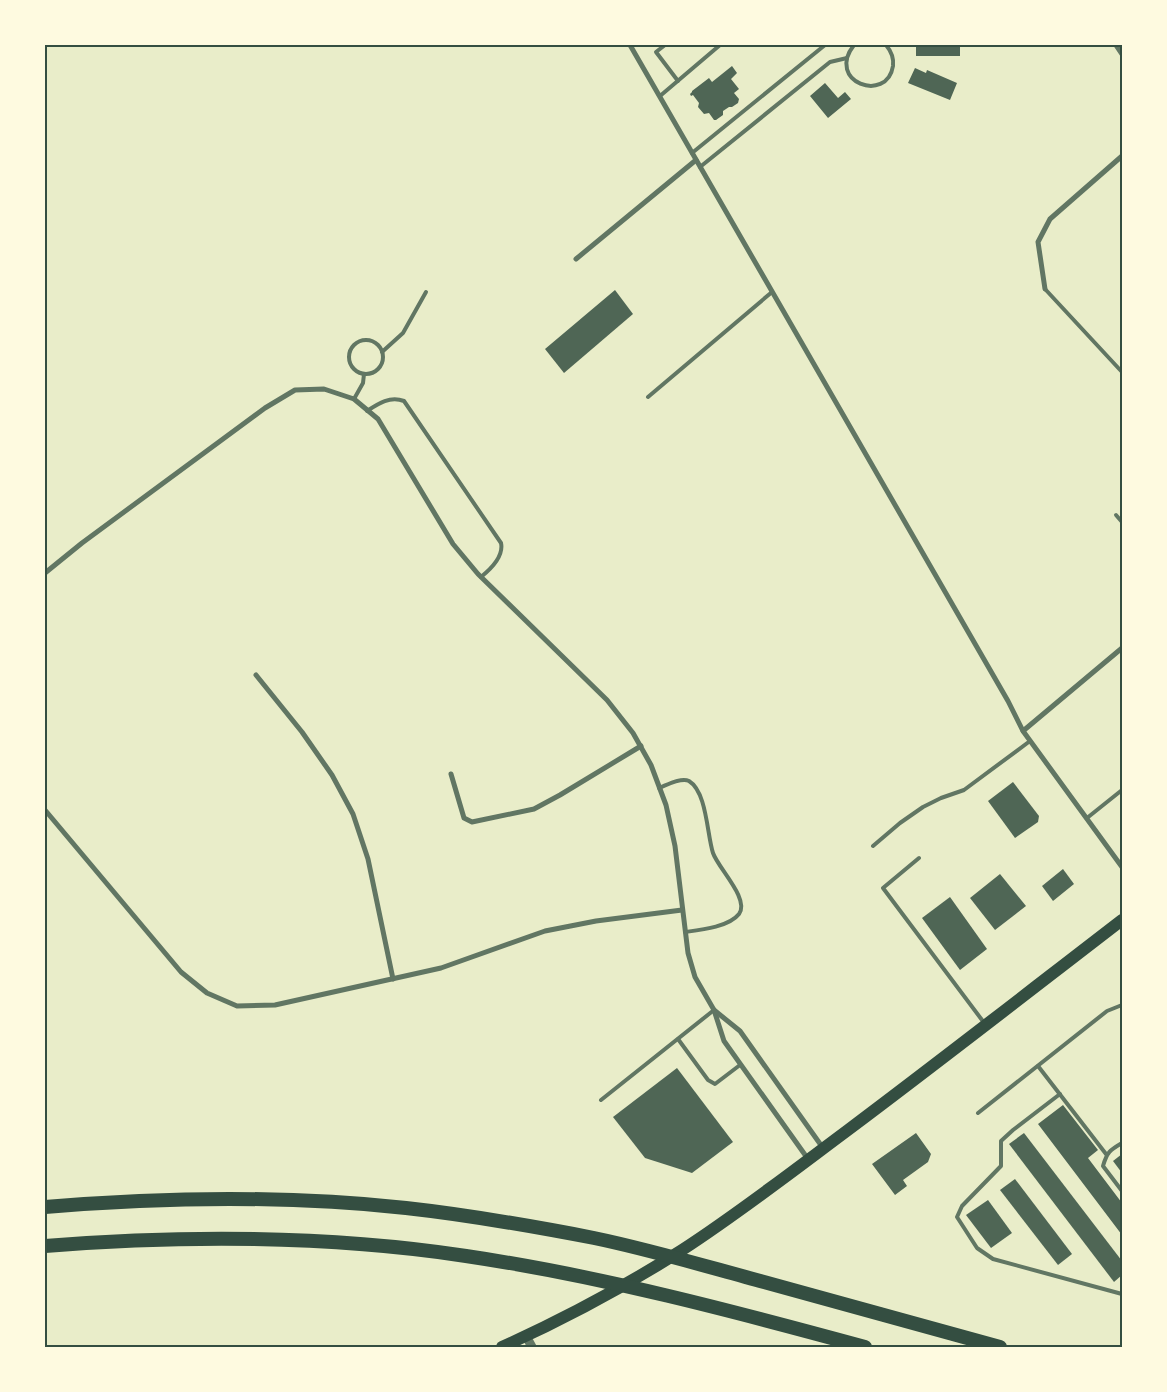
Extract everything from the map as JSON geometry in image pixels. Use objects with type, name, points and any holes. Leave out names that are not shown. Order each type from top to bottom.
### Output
[{"type":"highway","points":[[45,1207],[148,1200],[278,1200],[405,1208],[470,1217],[579,1235],[651,1252],[1000,1347]]},
{"type":"highway","points":[[45,1246],[149,1240],[249,1239],[340,1243],[446,1254],[527,1266],[642,1289],[865,1347]]},
{"type":"main road","points":[[502,1347],[529,1342],[554,1323],[640,1276],[726,1220],[920,1077],[1122,920]]},
{"type":"street","points":[[630,45],[1008,701],[1024,732],[1122,868]]},
{"type":"street","points":[[1116,45],[1122,54]]},
{"type":"street","points":[[1045,289],[1038,242],[1050,219],[1122,156]]},
{"type":"street","points":[[576,258],[696,160]]},
{"type":"street","points":[[45,573],[82,543],[265,408],[295,390],[324,389],[354,399],[378,419],[453,544],[482,577],[606,700],[633,733],[651,765],[666,805],[675,846],[688,953],[695,978],[714,1010],[724,1042],[808,1160]]},
{"type":"street","points":[[1024,732],[1122,648]]},
{"type":"street","points":[[256,675],[302,732],[332,775],[353,814],[368,860],[393,978]]},
{"type":"street","points":[[451,774],[464,818],[472,822],[534,809],[560,796],[640,746]]},
{"type":"street","points":[[45,810],[181,972],[207,993],[237,1006],[275,1005],[441,968],[545,930],[596,921],[682,910]]},
{"type":"street","points":[[714,1010],[740,1031],[824,1148]]},
{"type":"lane","points":[[666,45],[656,52],[678,81]]},
{"type":"lane","points":[[660,96],[720,45]]},
{"type":"lane","points":[[692,153],[825,45]]},
{"type":"lane","points":[[854,45],[849,51],[846,66],[853,80],[867,86],[875,86],[882,83],[892,71],[893,55],[886,45]]},
{"type":"lane","points":[[700,167],[830,62],[847,58]]},
{"type":"lane","points":[[1045,289],[1122,372]]},
{"type":"lane","points":[[382,352],[403,333],[426,292]]},
{"type":"lane","points":[[648,397],[772,292]]},
{"type":"lane","points":[[365,340],[376,343],[382,352],[382,363],[379,368],[370,373],[364,374],[359,372],[350,364],[349,353],[351,348],[360,341],[365,340]]},
{"type":"lane","points":[[354,399],[365,378],[364,374]]},
{"type":"lane","points":[[367,411],[381,402],[392,398],[404,401],[501,543],[502,549],[493,567],[482,577]]},
{"type":"lane","points":[[1116,515],[1122,522]]},
{"type":"lane","points":[[873,846],[900,822],[942,798],[964,790],[1030,741]]},
{"type":"lane","points":[[659,788],[680,780],[688,781],[696,788],[702,801],[714,854],[740,898],[742,906],[739,915],[730,921],[712,928],[685,932]]},
{"type":"lane","points":[[1086,818],[1121,792]]},
{"type":"lane","points":[[919,858],[883,888],[986,1025]]},
{"type":"lane","points":[[978,1113],[1108,1011],[1122,1005]]},
{"type":"lane","points":[[601,1100],[714,1010]]},
{"type":"lane","points":[[678,1039],[708,1080],[715,1084],[740,1065]]},
{"type":"lane","points":[[1038,1066],[1106,1154]]},
{"type":"lane","points":[[1060,1094],[1001,1141],[1000,1166],[962,1206],[957,1217],[977,1248],[993,1259],[1122,1294]]},
{"type":"lane","points":[[1122,1143],[1112,1148],[1106,1154],[1103,1166],[1122,1191]]},
{"type":"building","points":[[916,45],[960,45],[960,56],[916,56]]},
{"type":"building","points":[[732,66],[737,73],[731,79],[739,89],[734,93],[739,99],[738,103],[723,111],[723,115],[714,120],[709,113],[704,114],[698,107],[699,103],[690,94],[709,78],[712,82]]},
{"type":"building","points":[[915,68],[926,73],[927,70],[957,83],[950,100],[908,83]]},
{"type":"building","points":[[825,83],[838,98],[845,92],[851,99],[828,118],[810,96]]},
{"type":"building","points":[[615,290],[633,314],[564,373],[545,349]]},
{"type":"building","points":[[1013,782],[1039,816],[1038,822],[1015,838],[988,801]]},
{"type":"building","points":[[1063,869],[1074,884],[1053,901],[1042,886]]},
{"type":"building","points":[[1000,874],[1026,906],[995,930],[970,898]]},
{"type":"building","points":[[950,897],[987,949],[960,970],[922,918]]},
{"type":"building","points":[[677,1068],[733,1142],[692,1173],[645,1158],[613,1117]]},
{"type":"building","points":[[1063,1105],[1098,1150],[1088,1158],[1122,1203],[1122,1235],[1038,1124]]},
{"type":"building","points":[[916,1133],[931,1154],[928,1162],[903,1180],[907,1186],[895,1195],[872,1164]]},
{"type":"building","points":[[1024,1133],[1122,1261],[1122,1275],[1114,1282],[1009,1144]]},
{"type":"building","points":[[1122,1154],[1122,1173],[1113,1161]]},
{"type":"building","points":[[1015,1179],[1072,1254],[1058,1265],[1000,1190]]},
{"type":"building","points":[[988,1200],[1012,1233],[991,1248],[966,1215]]}]
